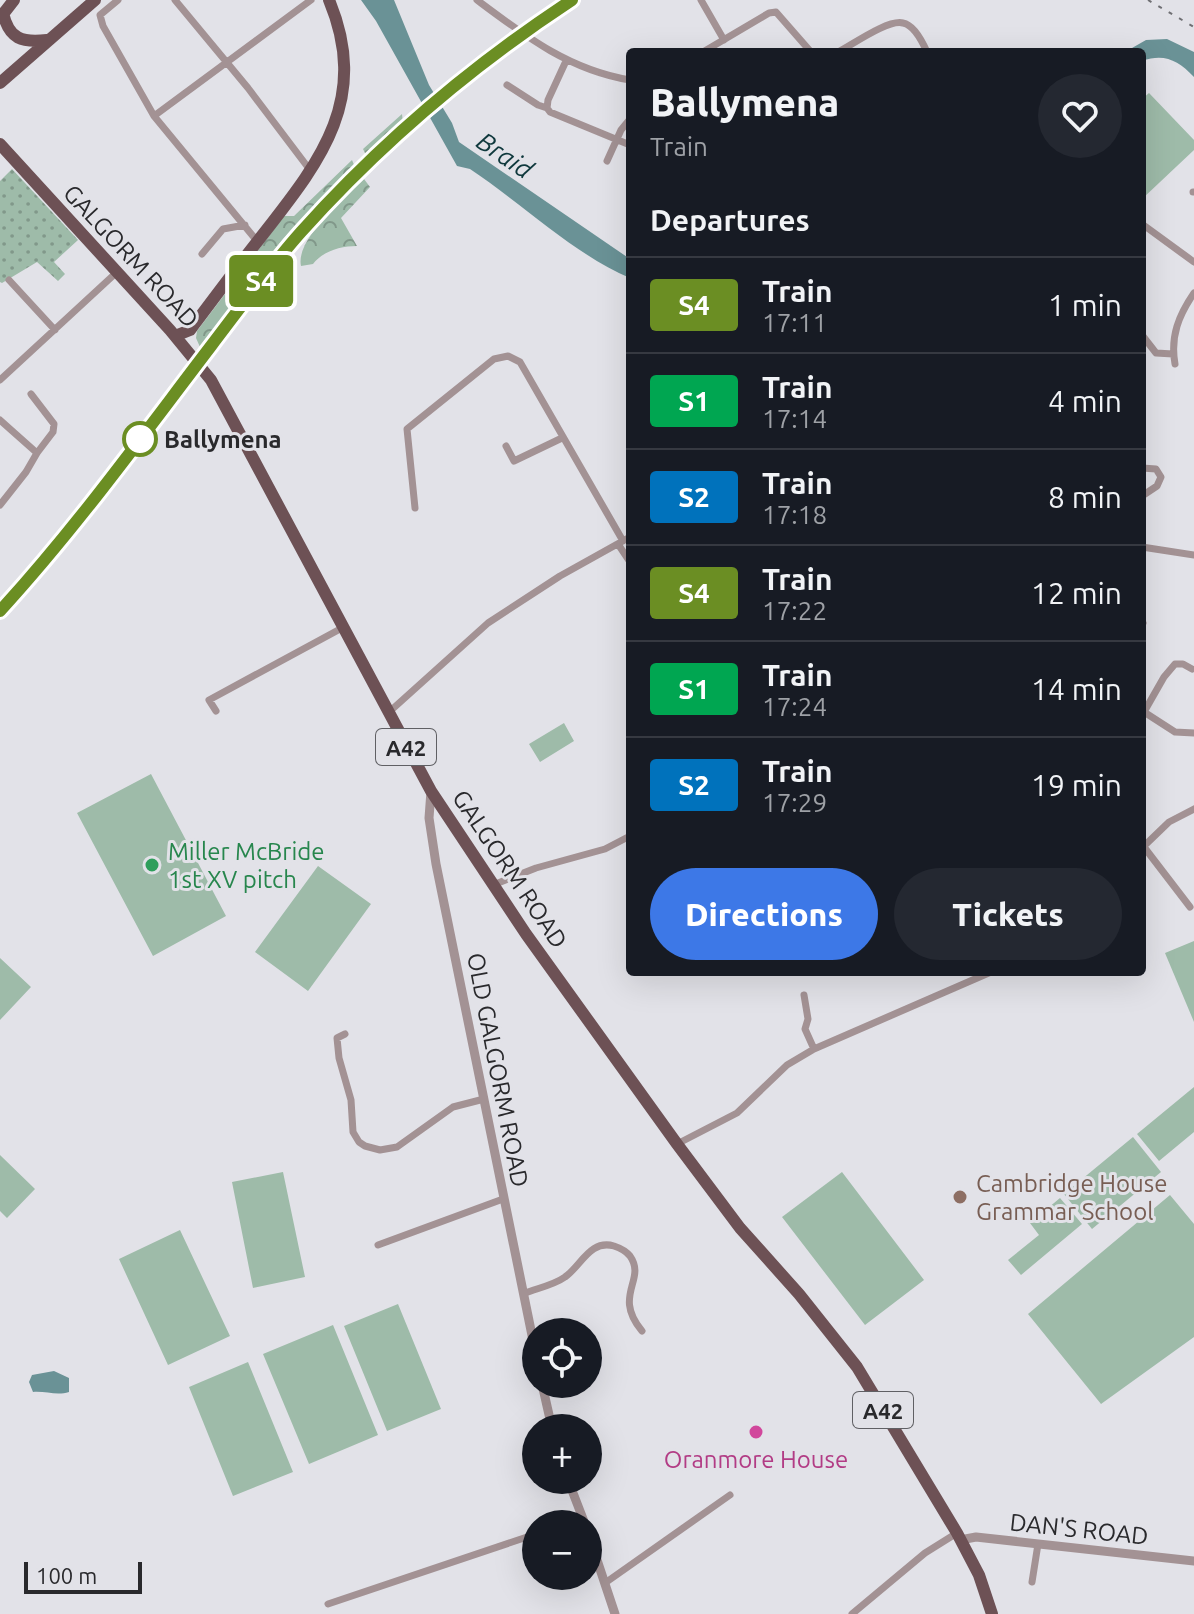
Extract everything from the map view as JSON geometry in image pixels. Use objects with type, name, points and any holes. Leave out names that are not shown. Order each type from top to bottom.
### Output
[{"type":"main road","points":[[0,95],[5,78],[95,0]]},
{"type":"main road","points":[[186,349],[190,330],[312,171],[332,131],[342,88],[342,54],[329,1]]},
{"type":"main road","points":[[5,10],[7,28],[15,38],[30,42],[47,40]]},
{"type":"main road","name":"GALGORM ROAD","points":[[1,148],[175,336],[220,394],[431,791],[492,886],[677,1144],[740,1228],[799,1294],[857,1367],[958,1536],[979,1575],[992,1614]]},
{"type":"main road","points":[[175,336],[190,330]]},
{"type":"street","points":[[118,0],[100,15],[103,26],[154,116],[257,241]]},
{"type":"street","points":[[175,0],[312,171]]},
{"type":"street","points":[[154,116],[311,0]]},
{"type":"street","points":[[477,0],[536,44],[566,61],[609,77],[626,79]]},
{"type":"street","points":[[701,0],[720,46],[769,13],[776,12],[808,48]]},
{"type":"street","points":[[845,48],[886,26],[903,23],[924,48]]},
{"type":"street","points":[[547,108],[566,61]]},
{"type":"street","points":[[507,85],[550,112],[626,144]]},
{"type":"street","points":[[607,161],[626,125]]},
{"type":"street","points":[[1146,225],[1156,220]]},
{"type":"street","points":[[202,254],[223,229],[245,225]]},
{"type":"street","points":[[1146,227],[1194,262]]},
{"type":"street","points":[[0,380],[117,272]]},
{"type":"street","points":[[9,280],[55,330]]},
{"type":"street","points":[[1175,364],[1175,328],[1194,293]]},
{"type":"street","points":[[1146,340],[1156,353],[1173,354]]},
{"type":"street","points":[[388,713],[488,623],[527,596],[624,540],[520,362],[513,357],[499,357],[407,429],[415,508]]},
{"type":"street","points":[[0,505],[53,432],[54,424],[31,394]]},
{"type":"street","points":[[0,420],[37,453]]},
{"type":"street","points":[[506,446],[514,461],[562,438]]},
{"type":"street","points":[[1146,468],[1156,469],[1161,477],[1157,486],[1146,493]]},
{"type":"street","points":[[1146,548],[1194,555]]},
{"type":"street","points":[[216,711],[209,700],[342,628]]},
{"type":"street","points":[[1146,709],[1175,664],[1192,669]]},
{"type":"street","points":[[1146,716],[1175,732],[1194,733]]},
{"type":"street","name":"OLD GALGORM ROAD","points":[[431,791],[429,818],[436,864],[529,1318]]},
{"type":"street","points":[[1146,845],[1169,822],[1194,809]]},
{"type":"street","points":[[492,886],[626,839]]},
{"type":"street","points":[[1146,852],[1190,907]]},
{"type":"street","points":[[677,1144],[737,1113],[787,1065],[814,1049],[982,976]]},
{"type":"street","points":[[804,995],[808,1019],[805,1029],[814,1049]]},
{"type":"street","points":[[345,1034],[337,1038],[339,1058],[351,1100],[351,1124],[355,1137],[365,1146],[380,1150],[397,1147],[453,1107],[484,1099]]},
{"type":"street","points":[[378,1245],[503,1199]]},
{"type":"street","points":[[525,1293],[565,1278],[593,1248],[614,1246],[628,1254],[634,1264],[635,1275],[628,1305],[642,1331]]},
{"type":"street","points":[[605,1583],[730,1495]]},
{"type":"street","points":[[852,1614],[925,1553],[958,1536]]},
{"type":"street","name":"DAN'S ROAD","points":[[958,1536],[1194,1561]]},
{"type":"street","points":[[328,1604],[522,1539]]},
{"type":"street","points":[[1032,1582],[1038,1544]]},
{"type":"street","points":[[602,1574],[615,1614]]},
{"type":"green space","points":[[1149,93],[1194,140],[1194,150],[1146,195],[1146,96]]},
{"type":"green space","points":[[402,114],[403,123],[367,157],[363,149]]},
{"type":"green space","points":[[352,160],[355,167],[283,239],[200,347],[197,331],[284,216],[294,216]]},
{"type":"green space","points":[[12,169],[78,240],[54,262],[65,274],[58,281],[37,262],[0,282],[0,181]]},
{"type":"green space","points":[[364,179],[370,187],[341,218],[357,246],[333,250],[313,264],[301,266],[301,255],[314,231]]},
{"type":"green space","points":[[564,723],[574,741],[540,762],[529,744]]},
{"type":"green space","name":"Miller McBride 1st XV pitch","points":[[151,774],[226,916],[153,956],[77,813]]},
{"type":"green space","points":[[318,866],[371,904],[308,991],[255,952]]},
{"type":"green space","points":[[1194,941],[1194,1022],[1165,953]]},
{"type":"green space","points":[[0,958],[31,987],[0,1020]]},
{"type":"green space","points":[[1194,1087],[1194,1132],[1159,1161],[1137,1134]]},
{"type":"green space","points":[[1133,1137],[1161,1172],[1092,1229],[1064,1194]]},
{"type":"green space","points":[[0,1155],[35,1189],[7,1218],[0,1211]]},
{"type":"green space","points":[[283,1172],[305,1277],[253,1288],[232,1182]]},
{"type":"green space","points":[[842,1172],[924,1280],[865,1325],[782,1217]]},
{"type":"green space","points":[[1170,1195],[1194,1224],[1194,1337],[1101,1404],[1028,1314]]},
{"type":"green space","points":[[1060,1198],[1082,1224],[1021,1275],[1008,1260],[1039,1235],[1030,1223]]},
{"type":"green space","points":[[180,1230],[230,1336],[168,1365],[119,1259]]},
{"type":"green space","points":[[398,1304],[441,1409],[387,1431],[344,1326]]},
{"type":"green space","points":[[333,1325],[378,1435],[309,1464],[263,1354]]},
{"type":"green space","points":[[248,1362],[293,1472],[233,1496],[189,1387]]},
{"type":"water","points":[[361,0],[394,0],[429,85],[452,123],[459,142],[626,256],[626,276],[568,242],[470,169],[457,166],[376,21]]},
{"type":"water","points":[[1167,39],[1194,52],[1194,77],[1170,60],[1146,60],[1146,48],[1132,48],[1146,40]]},
{"type":"water","points":[[54,1371],[69,1378],[69,1392],[33,1392],[29,1382],[32,1375]]},
{"type":"pier","points":[[439,94],[446,105],[427,120],[421,110]]},
{"type":"railway","points":[[0,611],[84,513],[246,299],[331,199],[429,107],[499,51],[572,0]]},
{"type":"railway","points":[[1148,0],[1194,27]]},
{"type":"train","name":"S4","points":[[0,611],[46,559],[300,233],[363,168],[457,85],[515,38],[572,0]]},
{"type":"place","name":"Ballymena","points":[[140,439]]},
{"type":"place","name":"Miller McBride 1st XV pitch","points":[[152,865]]},
{"type":"place","name":"Cambridge House Grammar School","points":[[960,1197]]},
{"type":"place","name":"Oranmore House","points":[[756,1432]]},
{"type":"water label","name":"Braid","points":[[505,155]]}]
